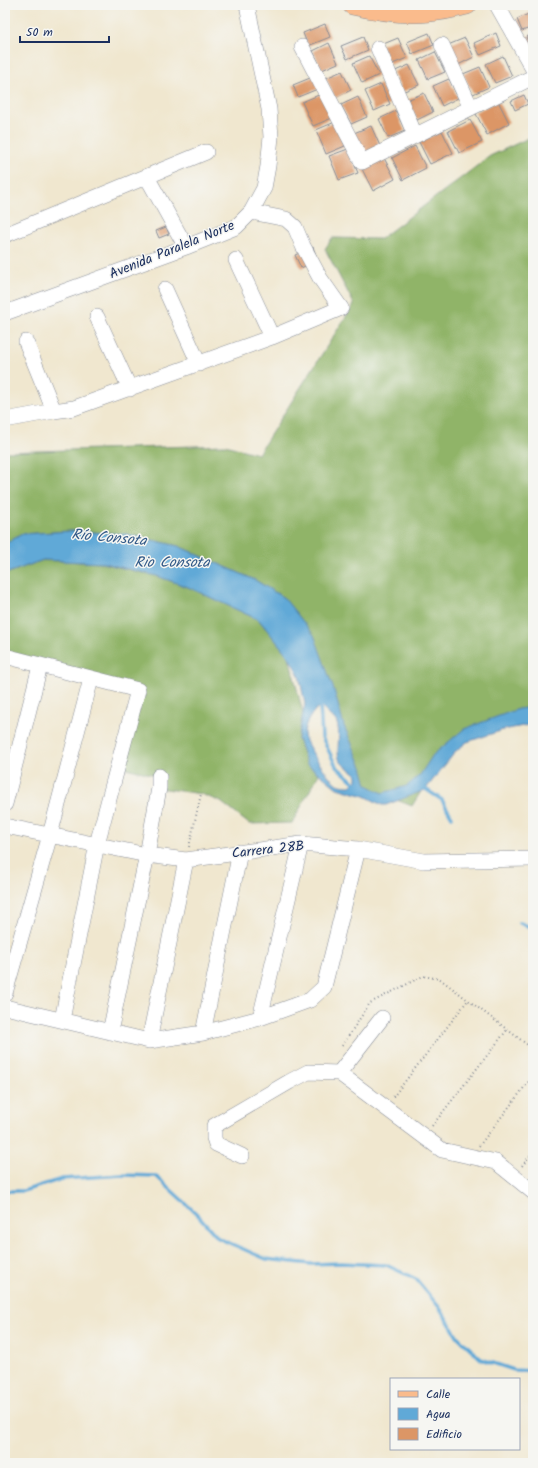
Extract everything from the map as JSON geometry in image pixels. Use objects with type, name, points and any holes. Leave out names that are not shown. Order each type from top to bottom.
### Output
[{"type":"main road","points":[[352,5],[379,11],[406,12],[430,12],[467,5]]},
{"type":"street","points":[[497,5],[533,69]]},
{"type":"street","name":"Avenida Paralela Norte","points":[[5,314],[236,227],[252,212],[264,188],[271,138],[269,108],[247,6]]},
{"type":"street","points":[[442,45],[471,108]]},
{"type":"street","points":[[302,47],[362,162],[533,77]]},
{"type":"street","points":[[378,48],[415,135]]},
{"type":"street","points":[[5,235],[206,152]]},
{"type":"street","points":[[146,177],[186,247]]},
{"type":"street","points":[[5,420],[74,408],[272,337],[341,308],[320,278],[295,227],[286,219],[252,212]]},
{"type":"street","points":[[236,260],[272,337]]},
{"type":"street","points":[[166,289],[199,364]]},
{"type":"street","points":[[97,317],[130,389]]},
{"type":"street","points":[[26,342],[54,411]]},
{"type":"street","points":[[5,656],[138,690],[96,844],[62,1020]]},
{"type":"street","points":[[5,804],[40,666]]},
{"type":"street","points":[[5,993],[50,835],[91,679]]},
{"type":"street","points":[[110,1032],[147,855],[159,788],[159,776]]},
{"type":"street","name":"Carrera 28B","points":[[5,826],[147,855],[186,860],[301,844],[358,849],[424,861],[533,859]]},
{"type":"street","points":[[260,1018],[301,844]]},
{"type":"street","points":[[5,1007],[149,1040],[203,1033],[260,1018],[310,1000],[324,987],[358,849]]},
{"type":"street","points":[[203,1033],[240,852]]},
{"type":"street","points":[[149,1040],[186,860]]},
{"type":"street","points":[[339,1073],[382,1018]]},
{"type":"street","points":[[242,1156],[216,1144],[214,1138],[214,1126],[308,1072],[339,1073],[442,1150],[496,1162],[533,1192]]},
{"type":"path","points":[[186,860],[201,794]]},
{"type":"path","points":[[341,1048],[370,1003],[423,976],[440,979],[533,1049]]},
{"type":"path","points":[[386,1107],[468,1000]]},
{"type":"path","points":[[424,1136],[508,1030]]},
{"type":"path","points":[[471,1156],[533,1076]]},
{"type":"path","points":[[514,1176],[533,1152]]},
{"type":"green space","points":[[533,136],[533,723],[455,736],[412,806],[366,788],[284,598],[255,580],[178,546],[126,534],[71,531],[22,534],[5,544],[5,452],[225,445],[258,454],[354,304],[325,249],[332,238],[380,239],[490,156]]},
{"type":"green space","points":[[43,560],[101,563],[157,576],[188,587],[259,620],[289,657],[303,713],[298,739],[307,764],[319,774],[292,823],[249,824],[221,802],[201,794],[159,788],[159,776],[118,766],[138,690],[5,656],[5,574]]},
{"type":"water","name":"Rio Consota","points":[[71,531],[126,534],[178,546],[255,580],[284,598],[314,635],[334,690],[344,726],[362,767],[367,785],[382,793],[407,786],[420,775],[433,755],[464,729],[518,709],[533,707],[533,724],[503,730],[467,742],[456,751],[425,790],[386,805],[382,805],[365,796],[337,788],[307,764],[298,739],[305,704],[299,675],[289,657],[259,620],[188,587],[157,576],[104,563],[43,560],[5,574],[5,544],[22,534]],"holes":[[[320,706],[335,720],[338,725],[338,753],[340,761],[357,775],[357,780],[351,786],[340,785],[328,775],[308,746],[305,739],[305,727],[314,711]]]},
{"type":"building","points":[[533,12],[533,27],[522,31],[517,19]]},
{"type":"building","points":[[325,24],[330,37],[308,46],[303,33]]},
{"type":"building","points":[[429,33],[434,45],[412,54],[407,42]]},
{"type":"building","points":[[496,33],[501,46],[480,55],[474,43]]},
{"type":"building","points":[[533,34],[533,52],[526,37]]},
{"type":"building","points":[[363,37],[368,50],[347,59],[341,46]]},
{"type":"building","points":[[398,38],[407,58],[390,65],[381,45]]},
{"type":"building","points":[[465,38],[474,57],[458,65],[448,45]]},
{"type":"building","points":[[329,43],[338,63],[322,70],[313,51]]},
{"type":"building","points":[[435,52],[445,72],[428,79],[419,60]]},
{"type":"building","points":[[369,56],[379,75],[362,83],[353,63]]},
{"type":"building","points":[[503,56],[512,76],[495,83],[486,64]]},
{"type":"building","points":[[409,65],[419,85],[402,92],[393,72]]},
{"type":"building","points":[[480,67],[489,87],[473,94],[463,74]]},
{"type":"building","points":[[342,71],[351,90],[335,98],[326,78]]},
{"type":"building","points":[[315,76],[320,88],[298,97],[293,85]]},
{"type":"building","points":[[449,79],[458,98],[442,106],[433,86]]},
{"type":"building","points":[[381,84],[390,104],[374,111],[365,91]]},
{"type":"building","points":[[424,93],[433,112],[417,120],[407,100]]},
{"type":"building","points":[[321,94],[332,118],[313,126],[302,102]]},
{"type":"building","points":[[524,95],[528,104],[515,110],[511,101]]},
{"type":"building","points":[[358,97],[367,117],[351,124],[341,105]]},
{"type":"building","points":[[498,101],[509,123],[487,135],[475,112]]},
{"type":"building","points":[[396,111],[405,131],[388,138],[379,119]]},
{"type":"building","points":[[470,120],[482,142],[459,153],[448,131]]},
{"type":"building","points":[[335,122],[345,146],[326,154],[316,130]]},
{"type":"building","points":[[371,126],[380,146],[364,153],[354,133]]},
{"type":"building","points":[[442,131],[453,153],[430,164],[419,142]]},
{"type":"building","points":[[415,146],[426,168],[403,180],[392,158]]},
{"type":"building","points":[[348,149],[358,173],[339,180],[329,156]]},
{"type":"building","points":[[384,158],[395,179],[373,191],[362,169]]},
{"type":"building","points":[[166,227],[169,234],[159,238],[156,231]]},
{"type":"building","points":[[313,247],[318,260],[301,268],[295,255]]},
{"type":"waterway","name":"Río Consota","points":[[319,702],[322,737],[336,766],[357,785]]},
{"type":"waterway","points":[[421,786],[442,800],[452,817]]},
{"type":"waterway","points":[[520,923],[533,928]]},
{"type":"waterway","points":[[5,1191],[23,1191],[62,1179],[122,1175],[156,1176],[198,1215],[218,1238],[266,1259],[311,1264],[341,1263],[386,1265],[416,1279],[439,1307],[458,1337],[481,1359],[514,1370],[533,1371]]}]
